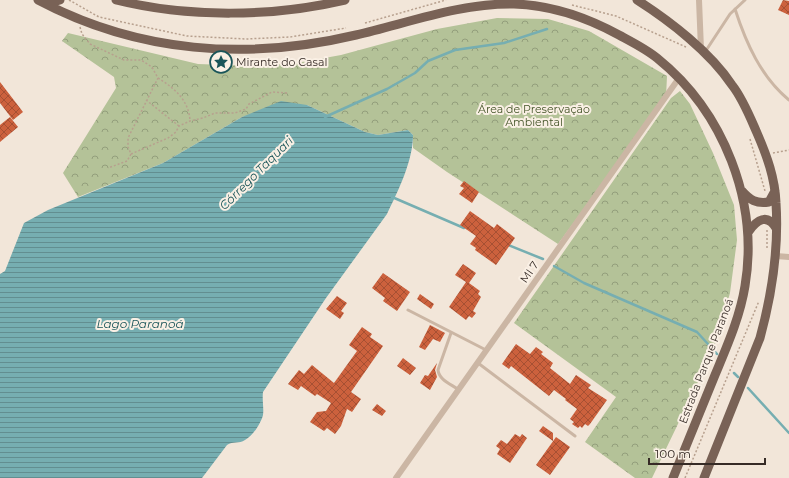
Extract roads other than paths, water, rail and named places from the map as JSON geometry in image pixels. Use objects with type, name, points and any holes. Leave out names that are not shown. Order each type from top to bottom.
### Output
[{"type":"main road","points":[[42,2],[60,0]]},
{"type":"main road","points":[[116,0],[140,6],[175,10],[222,12],[297,10],[345,0]]},
{"type":"main road","points":[[638,0],[668,21],[703,51],[732,84],[740,97],[767,155],[775,191],[776,228],[771,255],[769,302],[760,338],[704,478]]},
{"type":"main road","name":"Estrada Parque Paranoá","points":[[42,2],[80,21],[136,38],[169,45],[250,50],[322,42],[466,8],[494,4],[541,6],[582,17],[644,49],[657,58],[680,78],[705,108],[713,122],[731,161],[741,190],[749,231],[747,272],[739,315],[673,478]]},
{"type":"main road","points":[[741,190],[756,202],[769,202],[775,191]]},
{"type":"main road","points":[[749,231],[757,221],[767,219],[773,223],[776,228]]},
{"type":"street","points":[[699,0],[703,51]]},
{"type":"street","name":"MI 7","points":[[396,478],[680,78]]},
{"type":"street","points":[[771,255],[789,257]]},
{"type":"lane","points":[[703,51],[735,9],[745,0]]},
{"type":"lane","points":[[735,9],[746,43],[775,89],[789,100]]},
{"type":"lane","points":[[408,310],[486,350]]},
{"type":"lane","points":[[451,333],[438,370],[438,374],[442,379],[459,390]]},
{"type":"lane","points":[[478,363],[575,436]]},
{"type":"water","name":"Lago Paranoá","points":[[281,101],[307,105],[365,132],[378,135],[408,130],[413,135],[408,165],[387,214],[326,298],[263,392],[263,415],[251,436],[240,442],[227,445],[202,478],[0,478],[0,274],[5,271],[24,223],[48,210],[163,163],[242,117]]},
{"type":"waterway","name":"Córrego Taquari","points":[[325,117],[387,89],[415,73],[428,61],[455,50],[504,43],[547,29]]},
{"type":"waterway","points":[[392,197],[464,228]]},
{"type":"waterway","points":[[508,245],[543,259]]},
{"type":"waterway","points":[[554,266],[584,283],[697,332],[717,354]]},
{"type":"waterway","points":[[734,373],[738,377]]},
{"type":"waterway","points":[[748,388],[789,433]]},
{"type":"place","name":"Mirante do Casal","points":[[221,62]]},
{"type":"park label","name":"Área de Preservação Ambiental","points":[[534,115]]}]
